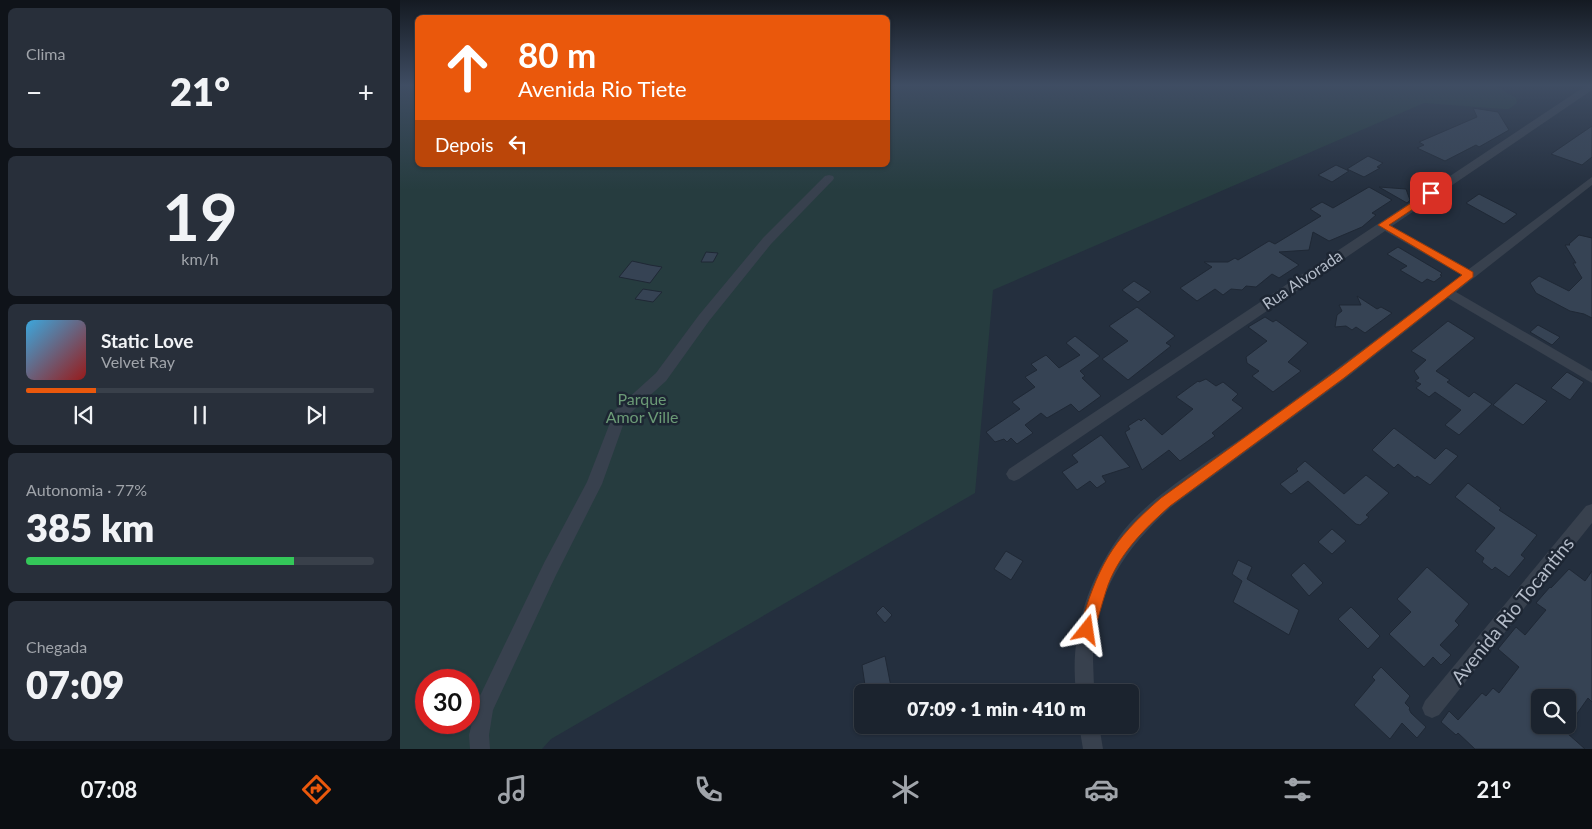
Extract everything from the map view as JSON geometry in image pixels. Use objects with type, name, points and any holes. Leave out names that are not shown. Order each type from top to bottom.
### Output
[{"type":"street","name":"Rua Alvorada","points":[[1014,474],[1541,120]]},
{"type":"street","points":[[480,749],[479,735],[484,709],[550,569],[594,484],[620,414],[661,377],[704,318],[767,241],[829,178]]},
{"type":"street","points":[[1085,684],[1084,644],[1099,589],[1111,563],[1127,539],[1143,522],[1166,502],[1340,375],[1592,180]]},
{"type":"street","points":[[1383,225],[1469,274]]},
{"type":"street","points":[[1448,292],[1592,378]]},
{"type":"street","name":"Avenida Rio Tocantins","points":[[1432,708],[1592,511]]},
{"type":"street","points":[[1091,734],[1092,749]]},
{"type":"green space","name":"Parque Amor Ville","points":[[400,120],[415,120],[415,167],[890,167],[890,120],[1385,120],[993,290],[975,493],[551,739],[542,749],[400,749]]},
{"type":"building","points":[[1470,120],[1503,120],[1509,130],[1479,147],[1476,145],[1445,161],[1417,148],[1424,145],[1419,142]]},
{"type":"building","points":[[1592,126],[1592,157],[1582,165],[1551,154]]},
{"type":"building","points":[[1368,156],[1383,163],[1377,167],[1380,168],[1364,177],[1347,169]]},
{"type":"building","points":[[1336,165],[1349,171],[1332,182],[1318,175]]},
{"type":"building","points":[[1369,187],[1392,200],[1372,213],[1376,215],[1362,227],[1329,241],[1313,232],[1309,250],[1279,252],[1299,265],[1279,278],[1272,274],[1256,287],[1246,286],[1242,290],[1231,289],[1223,295],[1215,289],[1197,301],[1180,288],[1212,267],[1204,262],[1228,262],[1235,258],[1238,260],[1269,241],[1275,244],[1321,216],[1310,209],[1322,202],[1333,208]]},
{"type":"building","points":[[1379,187],[1406,189],[1410,200],[1407,203]]},
{"type":"building","points":[[1479,194],[1517,214],[1504,224],[1466,203]]},
{"type":"building","points":[[1579,235],[1592,238],[1592,318],[1570,311],[1536,293],[1530,283],[1539,276],[1569,291],[1582,278],[1573,263],[1576,263],[1565,245],[1570,245]]},
{"type":"building","points":[[1398,247],[1442,273],[1440,275],[1442,276],[1434,282],[1427,279],[1422,283],[1400,270],[1407,266],[1387,254]]},
{"type":"building","points":[[706,252],[718,253],[713,262],[701,262]]},
{"type":"building","points":[[632,261],[662,267],[650,283],[619,277]]},
{"type":"building","points":[[1134,281],[1151,292],[1138,302],[1122,290]]},
{"type":"building","points":[[643,289],[662,292],[653,302],[635,299]]},
{"type":"building","points":[[1357,296],[1377,309],[1381,307],[1392,313],[1365,333],[1356,327],[1352,330],[1346,326],[1335,327],[1337,315],[1342,311],[1339,305],[1361,305]]},
{"type":"building","points":[[1137,307],[1175,336],[1166,343],[1171,346],[1128,380],[1102,359],[1128,341],[1109,326]]},
{"type":"building","points":[[1265,317],[1273,322],[1276,320],[1308,343],[1288,362],[1301,371],[1273,392],[1252,376],[1259,371],[1247,363],[1246,357],[1267,341],[1248,327]]},
{"type":"building","points":[[1448,321],[1475,338],[1436,371],[1450,380],[1447,382],[1469,397],[1474,392],[1492,404],[1459,435],[1445,425],[1461,410],[1435,392],[1429,397],[1416,388],[1421,384],[1415,381],[1419,378],[1414,371],[1426,360],[1411,351]]},
{"type":"building","points":[[1538,325],[1560,337],[1552,345],[1530,332]]},
{"type":"building","points":[[1075,336],[1100,356],[1080,371],[1085,376],[1082,378],[1101,396],[1079,412],[1071,404],[1047,418],[1041,413],[1025,425],[1033,433],[1017,444],[1011,438],[1007,442],[1004,439],[995,442],[986,432],[1020,409],[1012,402],[1035,387],[1025,377],[1037,370],[1031,364],[1046,355],[1059,368],[1080,355],[1066,343]]},
{"type":"building","points":[[1567,372],[1584,382],[1570,400],[1551,388]]},
{"type":"building","points":[[1206,379],[1216,386],[1223,382],[1238,394],[1232,400],[1243,408],[1212,433],[1215,436],[1180,461],[1169,450],[1142,470],[1125,432],[1130,429],[1128,426],[1144,418],[1162,435],[1193,409],[1176,397],[1198,381]]},
{"type":"building","points":[[1516,383],[1547,401],[1523,425],[1493,405]]},
{"type":"building","points":[[1394,428],[1435,459],[1446,448],[1458,456],[1430,485],[1417,476],[1415,478],[1398,464],[1394,468],[1372,450]]},
{"type":"building","points":[[1101,435],[1130,467],[1102,476],[1106,482],[1097,488],[1090,481],[1077,490],[1062,472],[1078,462],[1072,455]]},
{"type":"building","points":[[1305,461],[1344,494],[1366,475],[1389,493],[1366,515],[1369,517],[1360,525],[1356,524],[1308,481],[1291,494],[1280,484],[1298,471],[1296,469]]},
{"type":"building","points":[[1468,483],[1501,508],[1499,510],[1537,535],[1521,555],[1525,558],[1509,577],[1495,567],[1492,570],[1482,562],[1484,558],[1475,551],[1495,528],[1455,497]]},
{"type":"building","points":[[1332,529],[1346,541],[1332,554],[1318,542]]},
{"type":"building","points":[[1006,551],[1023,561],[1011,580],[994,569]]},
{"type":"building","points":[[1238,560],[1252,567],[1247,579],[1299,610],[1289,635],[1233,602],[1242,581],[1232,574]]},
{"type":"building","points":[[1304,563],[1323,583],[1309,596],[1291,575]]},
{"type":"building","points":[[1427,567],[1469,604],[1455,621],[1459,625],[1440,645],[1451,655],[1441,665],[1433,657],[1424,667],[1389,634],[1411,612],[1397,599]]},
{"type":"building","points":[[1569,569],[1585,581],[1592,571],[1592,702],[1588,698],[1576,715],[1576,689],[1531,689],[1531,734],[1568,734],[1585,749],[1475,749],[1458,733],[1456,735],[1441,722],[1449,711],[1458,720],[1482,693],[1486,696],[1493,688],[1499,693],[1519,667],[1498,649],[1516,627],[1525,635],[1546,610],[1536,603]]},
{"type":"building","points":[[883,606],[892,615],[885,623],[876,613]]},
{"type":"building","points":[[1351,607],[1380,636],[1368,649],[1338,619]]},
{"type":"building","points":[[885,656],[890,684],[865,684],[862,665]]},
{"type":"building","points":[[1381,667],[1410,696],[1405,703],[1410,708],[1411,713],[1426,727],[1417,738],[1402,723],[1390,739],[1354,705],[1375,680],[1372,677]]},
{"type":"route","points":[[1087,630],[1099,589],[1111,563],[1127,539],[1143,522],[1166,502],[1340,375],[1469,274],[1383,225],[1431,193]]}]
